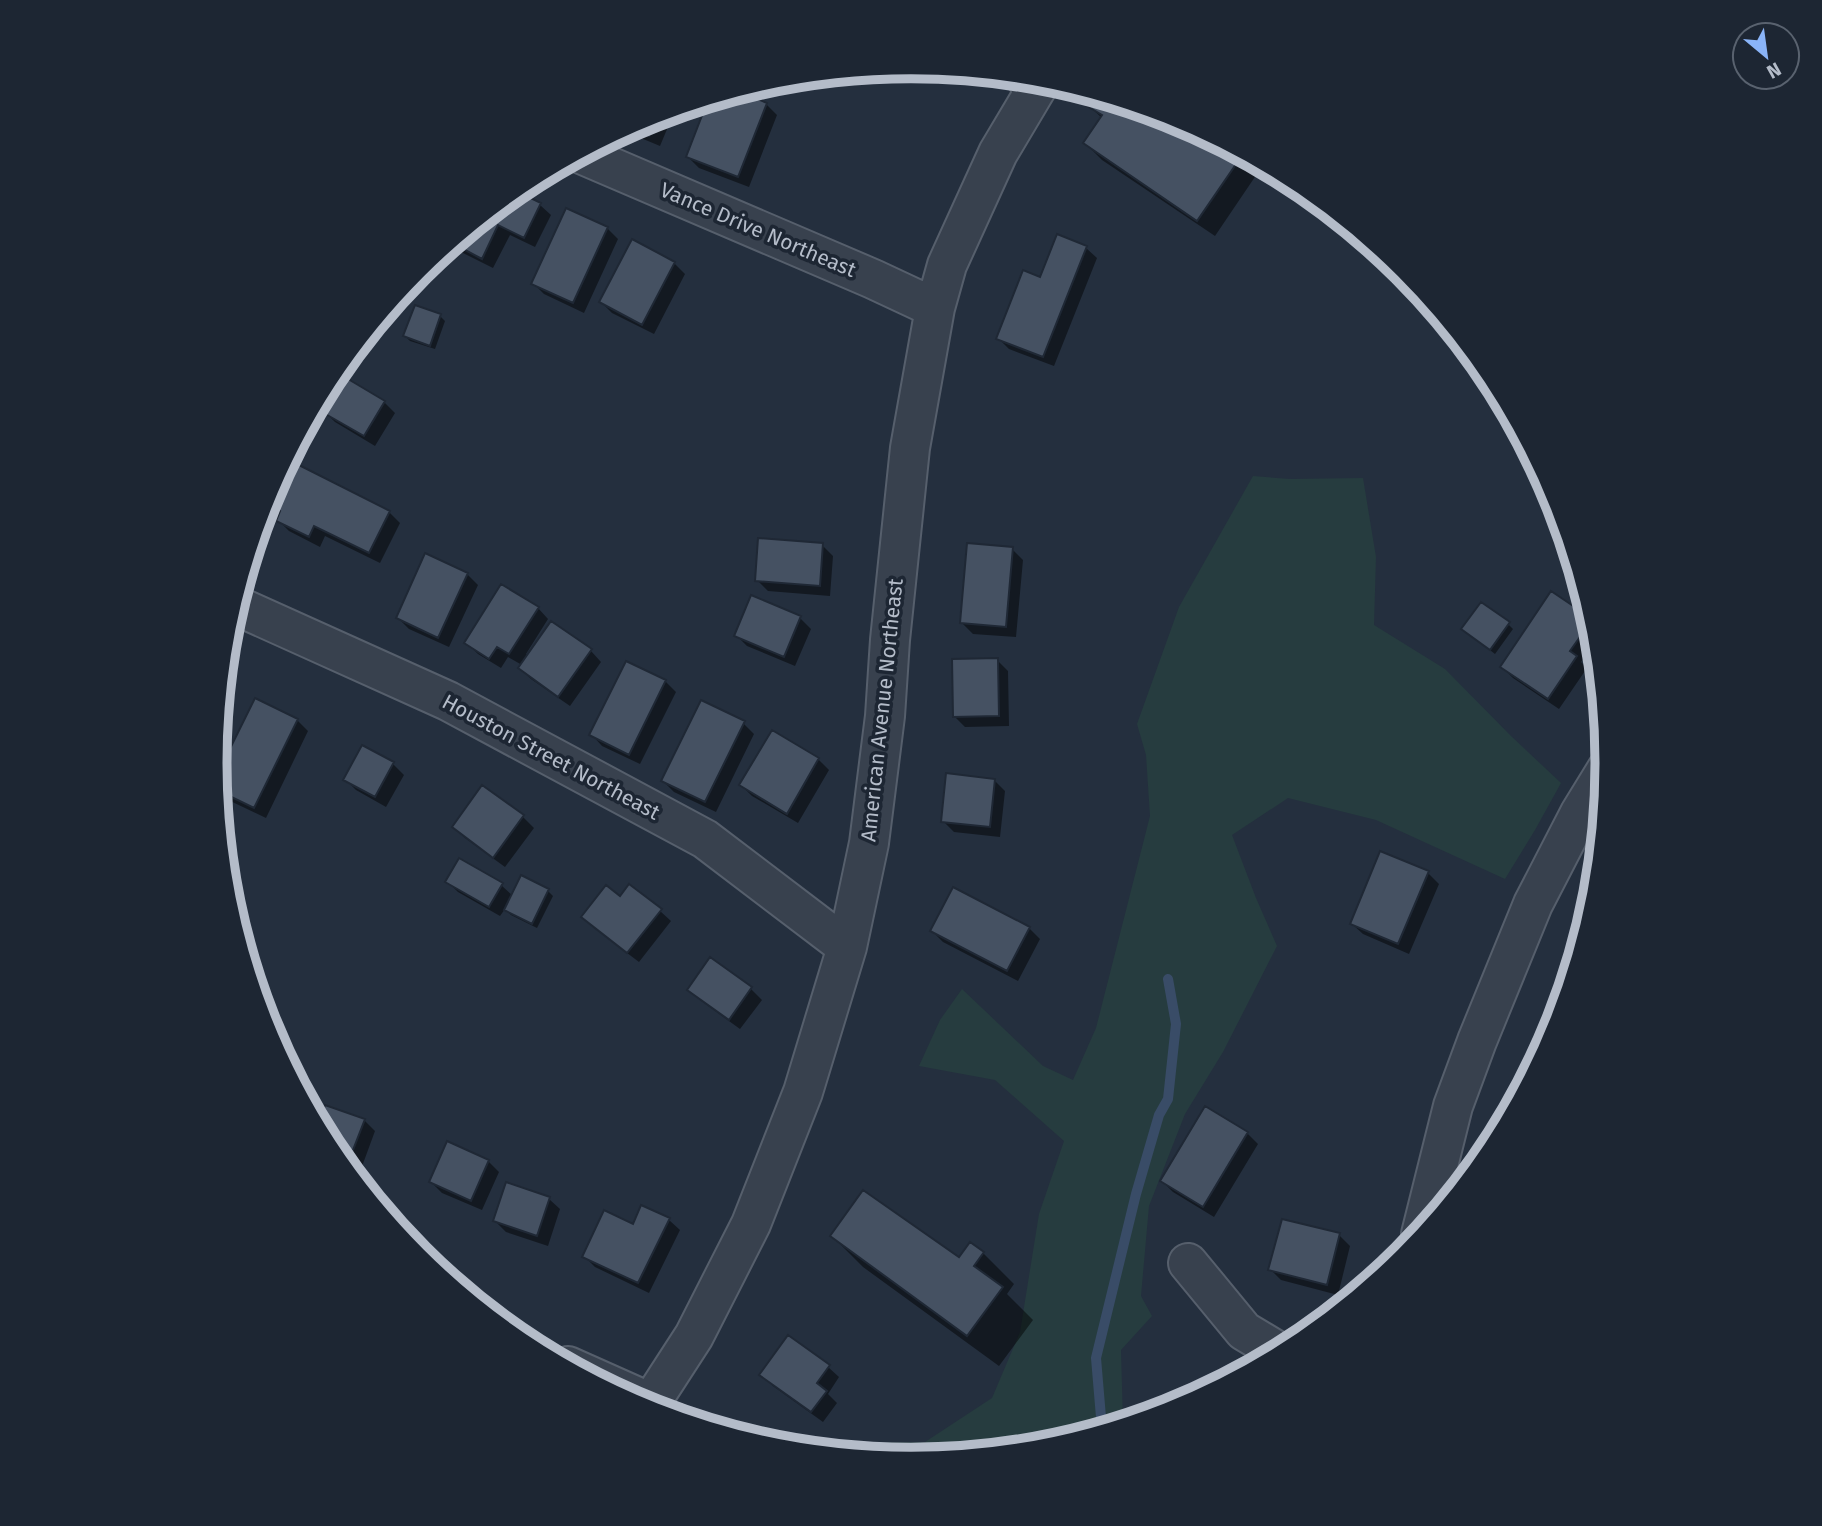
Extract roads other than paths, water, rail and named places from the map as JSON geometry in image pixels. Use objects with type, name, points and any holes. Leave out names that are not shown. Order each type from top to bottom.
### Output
[{"type":"street","name":"American Avenue Northeast","points":[[655,1397],[694,1336],[751,1224],[803,1092],[847,947],[869,843],[886,716],[890,639],[909,448],[935,308],[947,265],[1027,89]]},
{"type":"street","name":"Vance Drive Northeast","points":[[590,158],[935,308]]},
{"type":"street","name":"Houston Street Northeast","points":[[245,609],[448,701],[705,839],[847,947]]},
{"type":"street","points":[[1426,1212],[1453,1106],[1477,1041],[1534,904],[1594,790]]},
{"type":"street","points":[[1188,1263],[1244,1331],[1269,1346]]},
{"type":"waterway","points":[[1101,1420],[1096,1358],[1136,1194],[1159,1115],[1168,1099],[1176,1024],[1168,979]]}]
